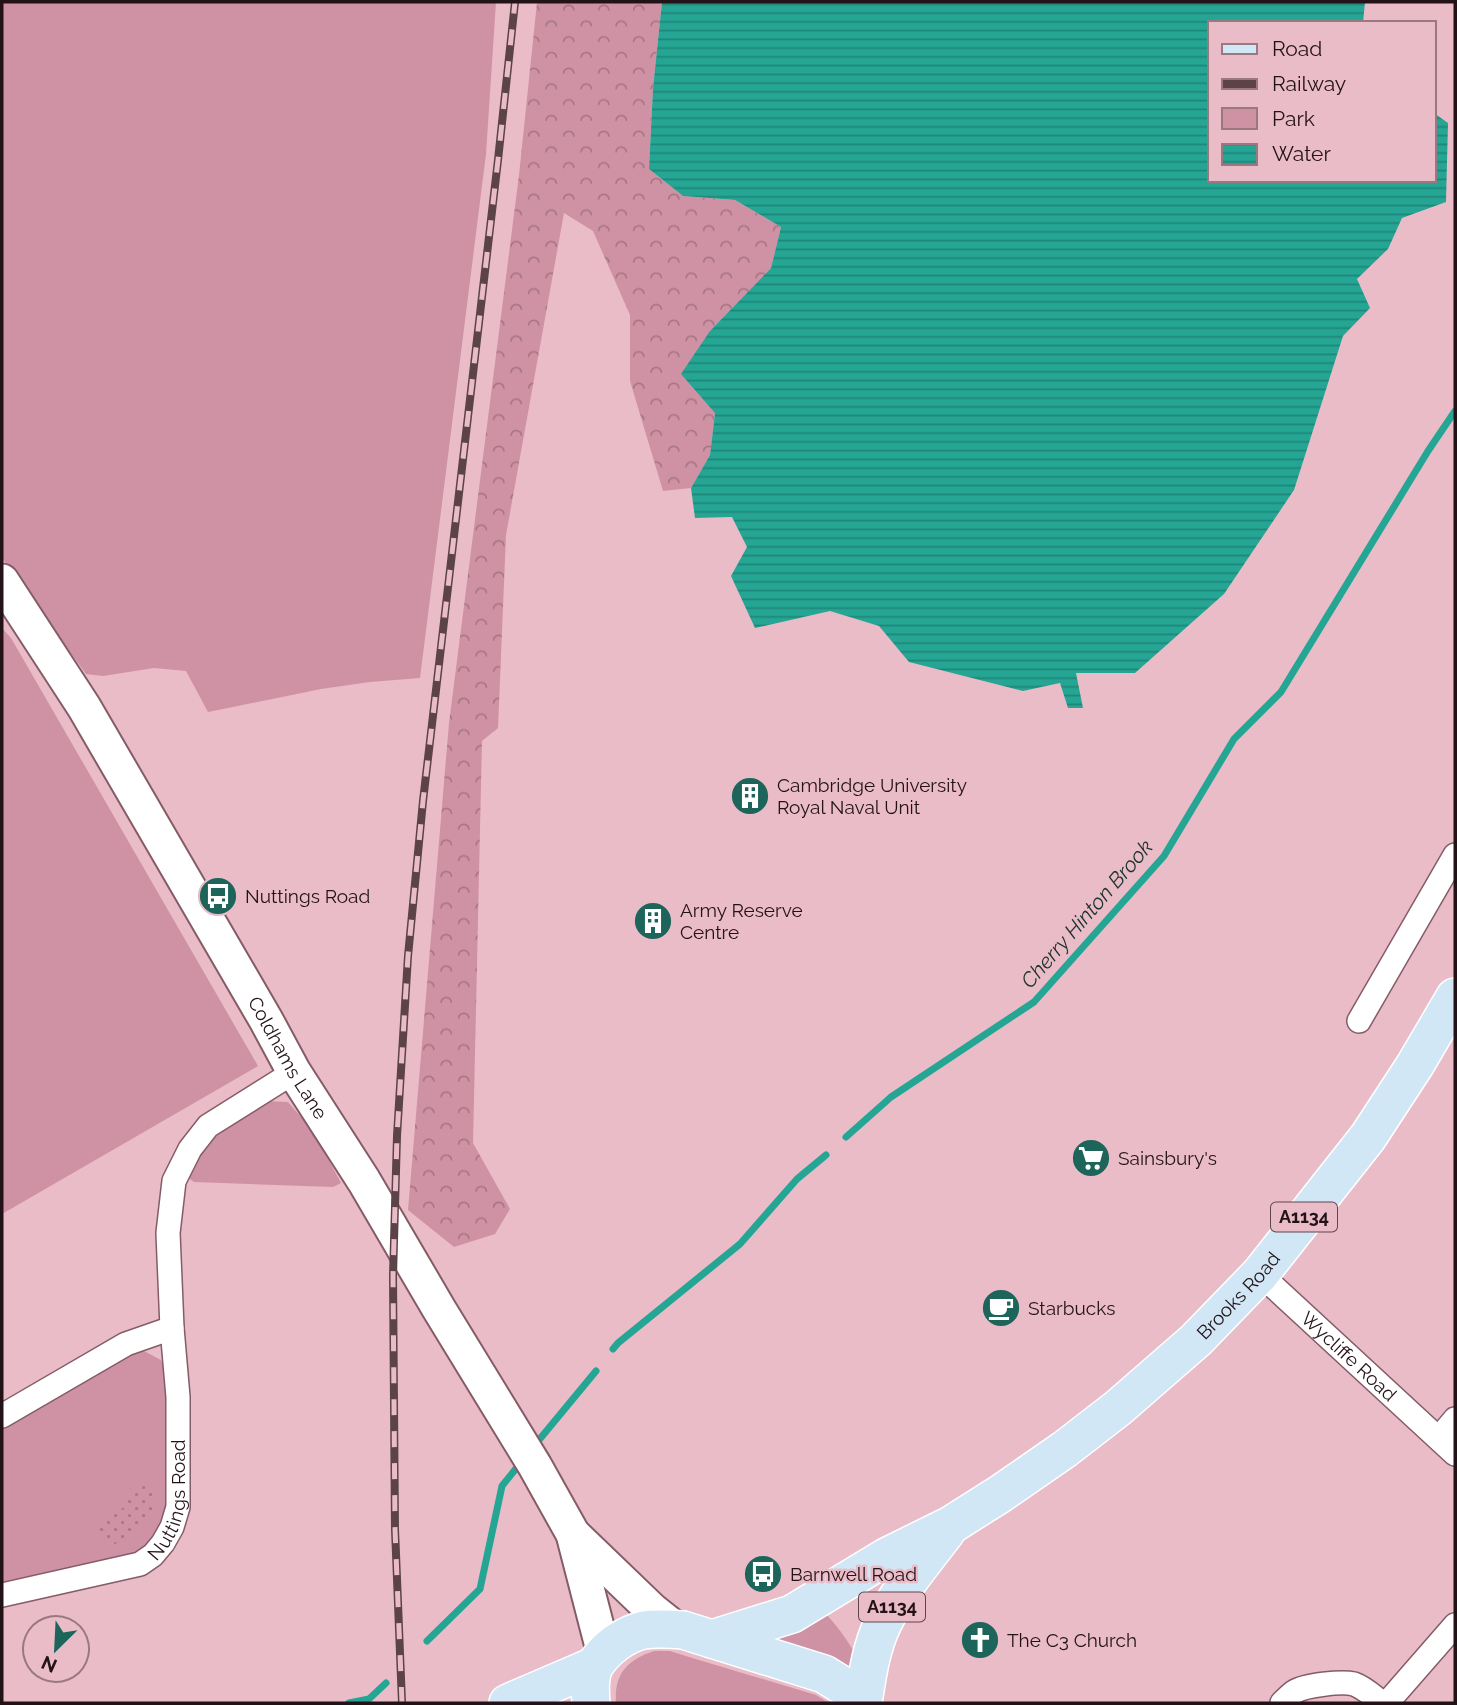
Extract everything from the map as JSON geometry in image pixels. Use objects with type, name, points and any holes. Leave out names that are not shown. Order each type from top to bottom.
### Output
[{"type":"main road","name":"Brooks Road","points":[[712,1639],[792,1614],[886,1557],[951,1525],[1065,1449],[1118,1408],[1196,1340],[1260,1274],[1368,1137],[1455,997]]},
{"type":"main road","name":"Brooks Road","points":[[861,1703],[869,1664],[882,1624],[903,1589],[951,1525]]},
{"type":"main road","name":"A1134","points":[[508,1703],[599,1660],[620,1639],[645,1630],[676,1629],[824,1674],[845,1687],[861,1703]]},
{"type":"main road","points":[[591,1703],[590,1687],[599,1660]]},
{"type":"street","name":"Coldhams Lane","points":[[2,581],[84,707],[294,1072],[364,1181],[527,1452],[573,1534],[652,1610],[676,1629]]},
{"type":"street","points":[[1359,1021],[1455,855]]},
{"type":"street","name":"Nuttings Road","points":[[2,1595],[140,1564],[153,1555],[172,1527],[178,1507],[178,1397],[168,1233],[173,1181],[190,1149],[208,1126],[294,1072]]},
{"type":"street","name":"Wycliffe Road","points":[[1260,1274],[1447,1446],[1455,1419]]},
{"type":"street","points":[[2,1416],[126,1344],[172,1328]]},
{"type":"street","name":"Coldhams Lane","points":[[573,1534],[599,1660]]},
{"type":"street","points":[[1387,1703],[1455,1625]]},
{"type":"street","points":[[1282,1703],[1292,1693],[1303,1688],[1351,1683],[1382,1703]]},
{"type":"green space","points":[[2,2],[496,2],[486,154],[420,678],[321,689],[208,712],[186,671],[154,668],[103,676],[86,674],[2,558]]},
{"type":"green space","points":[[537,2],[662,2],[653,88],[649,169],[683,196],[735,200],[781,227],[771,268],[710,331],[715,413],[710,455],[691,488],[663,491],[630,381],[630,315],[593,231],[564,213],[506,535],[498,728],[482,741],[473,1143],[510,1209],[495,1234],[454,1247],[408,1210],[449,723],[519,175]]},
{"type":"green space","points":[[2,628],[11,638],[258,1066],[2,1214]]},
{"type":"green space","points":[[265,1101],[288,1102],[313,1131],[341,1183],[333,1187],[194,1182],[187,1177],[205,1144]]},
{"type":"green space","points":[[144,1351],[161,1360],[169,1377],[169,1514],[157,1537],[139,1555],[2,1586],[2,1425],[124,1354]]},
{"type":"green space","points":[[133,1481],[159,1492],[148,1523],[112,1546],[97,1527],[124,1507]]},
{"type":"green space","points":[[822,1610],[857,1657],[850,1673],[769,1643]]},
{"type":"green space","points":[[654,1651],[670,1651],[816,1695],[829,1703],[616,1703],[617,1684],[624,1670],[636,1659]]},
{"type":"water","points":[[662,2],[1365,2],[1363,21],[1208,21],[1208,182],[1436,182],[1436,114],[1448,123],[1446,202],[1402,218],[1388,249],[1357,279],[1370,308],[1343,336],[1294,490],[1224,594],[1135,673],[1076,673],[1083,708],[1068,708],[1060,683],[1023,691],[909,662],[879,626],[830,611],[755,628],[731,576],[747,547],[732,517],[695,518],[691,488],[710,455],[715,413],[681,374],[710,331],[771,268],[781,227],[735,200],[683,196],[649,169],[653,88]]},
{"type":"waterway","name":"Cherry Hinton Brook","points":[[846,1137],[891,1097],[1034,1002],[1164,856],[1234,739],[1281,692],[1455,411]]},
{"type":"waterway","name":"Cherry Hinton Brook","points":[[613,1349],[740,1244],[797,1179],[826,1155]]},
{"type":"waterway","name":"Cherry Hinton Brook","points":[[534,1446],[596,1371]]},
{"type":"waterway","name":"Cherry Hinton Brook","points":[[427,1641],[480,1589],[502,1486],[522,1461]]},
{"type":"waterway","name":"Cherry Hinton Brook","points":[[349,1703],[369,1699],[386,1683]]},
{"type":"railway","points":[[402,1703],[395,1529],[393,1276],[397,1136],[408,956],[423,801],[515,2]]},
{"type":"place","name":"Cambridge University Royal Naval Unit","points":[[750,796]]},
{"type":"place","name":"Nuttings Road","points":[[218,896]]},
{"type":"place","name":"Army Reserve Centre","points":[[653,921]]},
{"type":"place","name":"Sainsbury's","points":[[1091,1158]]},
{"type":"place","name":"Starbucks","points":[[1001,1308]]},
{"type":"place","name":"Barnwell Road","points":[[763,1574]]},
{"type":"place","name":"The C3 Church","points":[[980,1640]]}]
